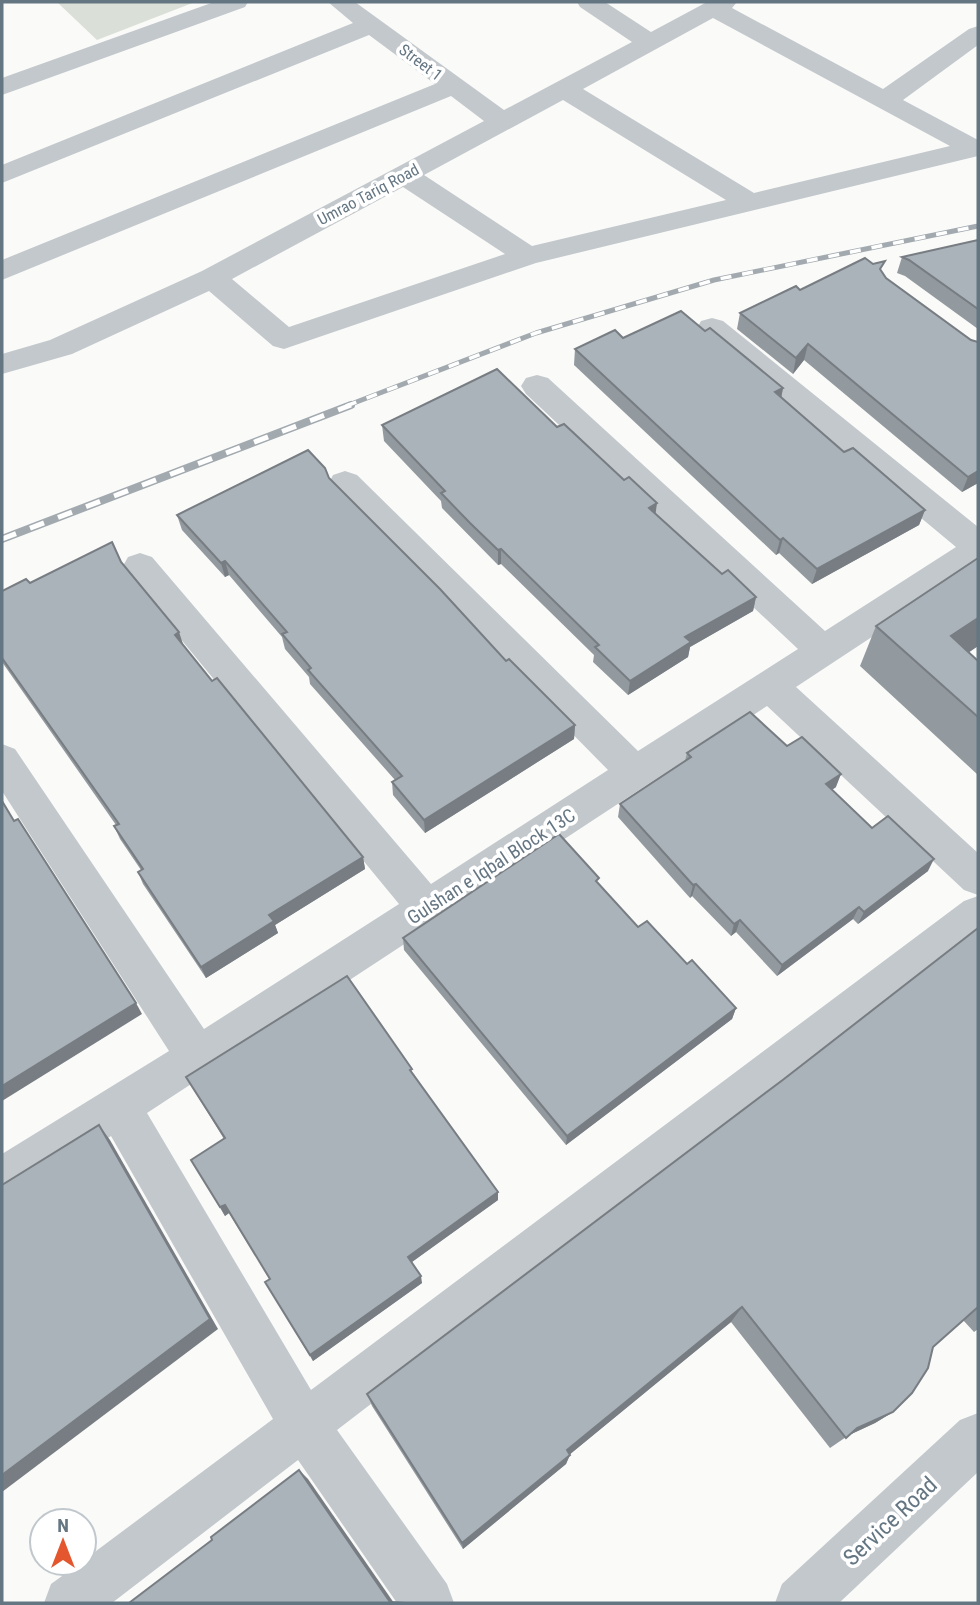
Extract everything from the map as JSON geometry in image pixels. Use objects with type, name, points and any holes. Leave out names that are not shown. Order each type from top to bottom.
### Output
[{"type":"street","points":[[2,87],[236,2]]},
{"type":"street","name":"Street 1","points":[[340,2],[503,121]]},
{"type":"street","points":[[589,2],[649,43]]},
{"type":"street","points":[[719,5],[885,100],[976,148]]},
{"type":"street","name":"Umrao Tariq Road","points":[[2,364],[61,346],[212,278],[719,5]]},
{"type":"street","points":[[2,175],[371,25]]},
{"type":"street","points":[[885,100],[978,34]]},
{"type":"street","points":[[2,271],[452,86]]},
{"type":"street","points":[[564,89],[748,202]]},
{"type":"street","points":[[212,278],[284,340],[528,256],[976,148]]},
{"type":"street","points":[[404,175],[528,256]]},
{"type":"street","points":[[712,328],[978,548]]},
{"type":"street","points":[[537,386],[822,650]]},
{"type":"street","points":[[345,483],[635,772]]},
{"type":"street","name":"Gulshan e Iqbal Block 13C","points":[[2,1179],[198,1057],[978,548]]},
{"type":"street","points":[[140,566],[427,908]]},
{"type":"street","points":[[769,685],[978,878]]},
{"type":"street","points":[[2,760],[198,1057]]},
{"type":"street","points":[[70,1603],[978,914]]},
{"type":"street","points":[[119,1108],[305,1427],[428,1603]]},
{"type":"street","name":"Service Road","points":[[801,1603],[978,1438]]},
{"type":"shaded area","points":[[57,2],[195,2],[97,40]]},
{"type":"building","points":[[978,240],[978,309],[902,257]]},
{"type":"building","points":[[865,258],[873,264],[885,261],[880,269],[886,278],[971,340],[978,342],[978,471],[968,477],[808,344],[796,358],[740,313],[796,286],[800,290]]},
{"type":"building","points":[[681,311],[705,331],[710,328],[783,388],[775,392],[844,452],[853,448],[925,510],[817,569],[783,538],[780,540],[575,349],[615,330],[623,338]]},
{"type":"building","points":[[497,369],[557,427],[564,424],[624,480],[629,477],[657,503],[649,508],[722,574],[728,570],[756,597],[685,637],[691,642],[630,681],[595,647],[599,645],[501,549],[498,550],[470,523],[441,493],[445,491],[382,425]]},
{"type":"building","points":[[308,450],[325,468],[329,478],[440,589],[506,661],[509,659],[575,725],[424,820],[392,782],[402,776],[308,670],[311,668],[282,634],[287,632],[225,561],[221,563],[177,515]]},
{"type":"building","points":[[112,542],[121,562],[179,632],[175,635],[212,681],[217,678],[363,857],[269,915],[274,921],[201,967],[138,872],[143,869],[114,826],[119,824],[2,658],[2,591],[26,579],[30,583]]},
{"type":"building","points":[[978,558],[978,618],[951,636],[978,661],[978,717],[876,626]]},
{"type":"building","points":[[750,712],[787,746],[802,737],[841,774],[826,784],[872,828],[888,816],[934,859],[864,912],[859,907],[782,965],[740,920],[734,924],[696,884],[693,885],[620,804],[691,757],[687,753]]},
{"type":"building","points":[[2,801],[14,821],[18,819],[136,1003],[2,1086]]},
{"type":"building","points":[[559,834],[599,878],[596,881],[638,927],[647,921],[687,964],[692,960],[736,1008],[567,1136],[403,938]]},
{"type":"building","points":[[978,928],[978,1307],[933,1347],[928,1368],[912,1393],[893,1412],[857,1428],[846,1438],[742,1307],[567,1450],[570,1455],[462,1543],[367,1394],[784,1079]]},
{"type":"building","points":[[347,976],[412,1069],[410,1070],[498,1192],[408,1257],[421,1276],[310,1355],[265,1282],[270,1279],[225,1205],[220,1207],[191,1160],[225,1138],[186,1077]]},
{"type":"building","points":[[99,1125],[210,1319],[2,1475],[2,1185]]},
{"type":"building","points":[[299,1470],[390,1602],[405,1603],[129,1603],[212,1540],[211,1537]]},
{"type":"railway","points":[[346,406],[536,333],[714,280],[978,226]]},
{"type":"railway","points":[[2,539],[351,405]]}]
